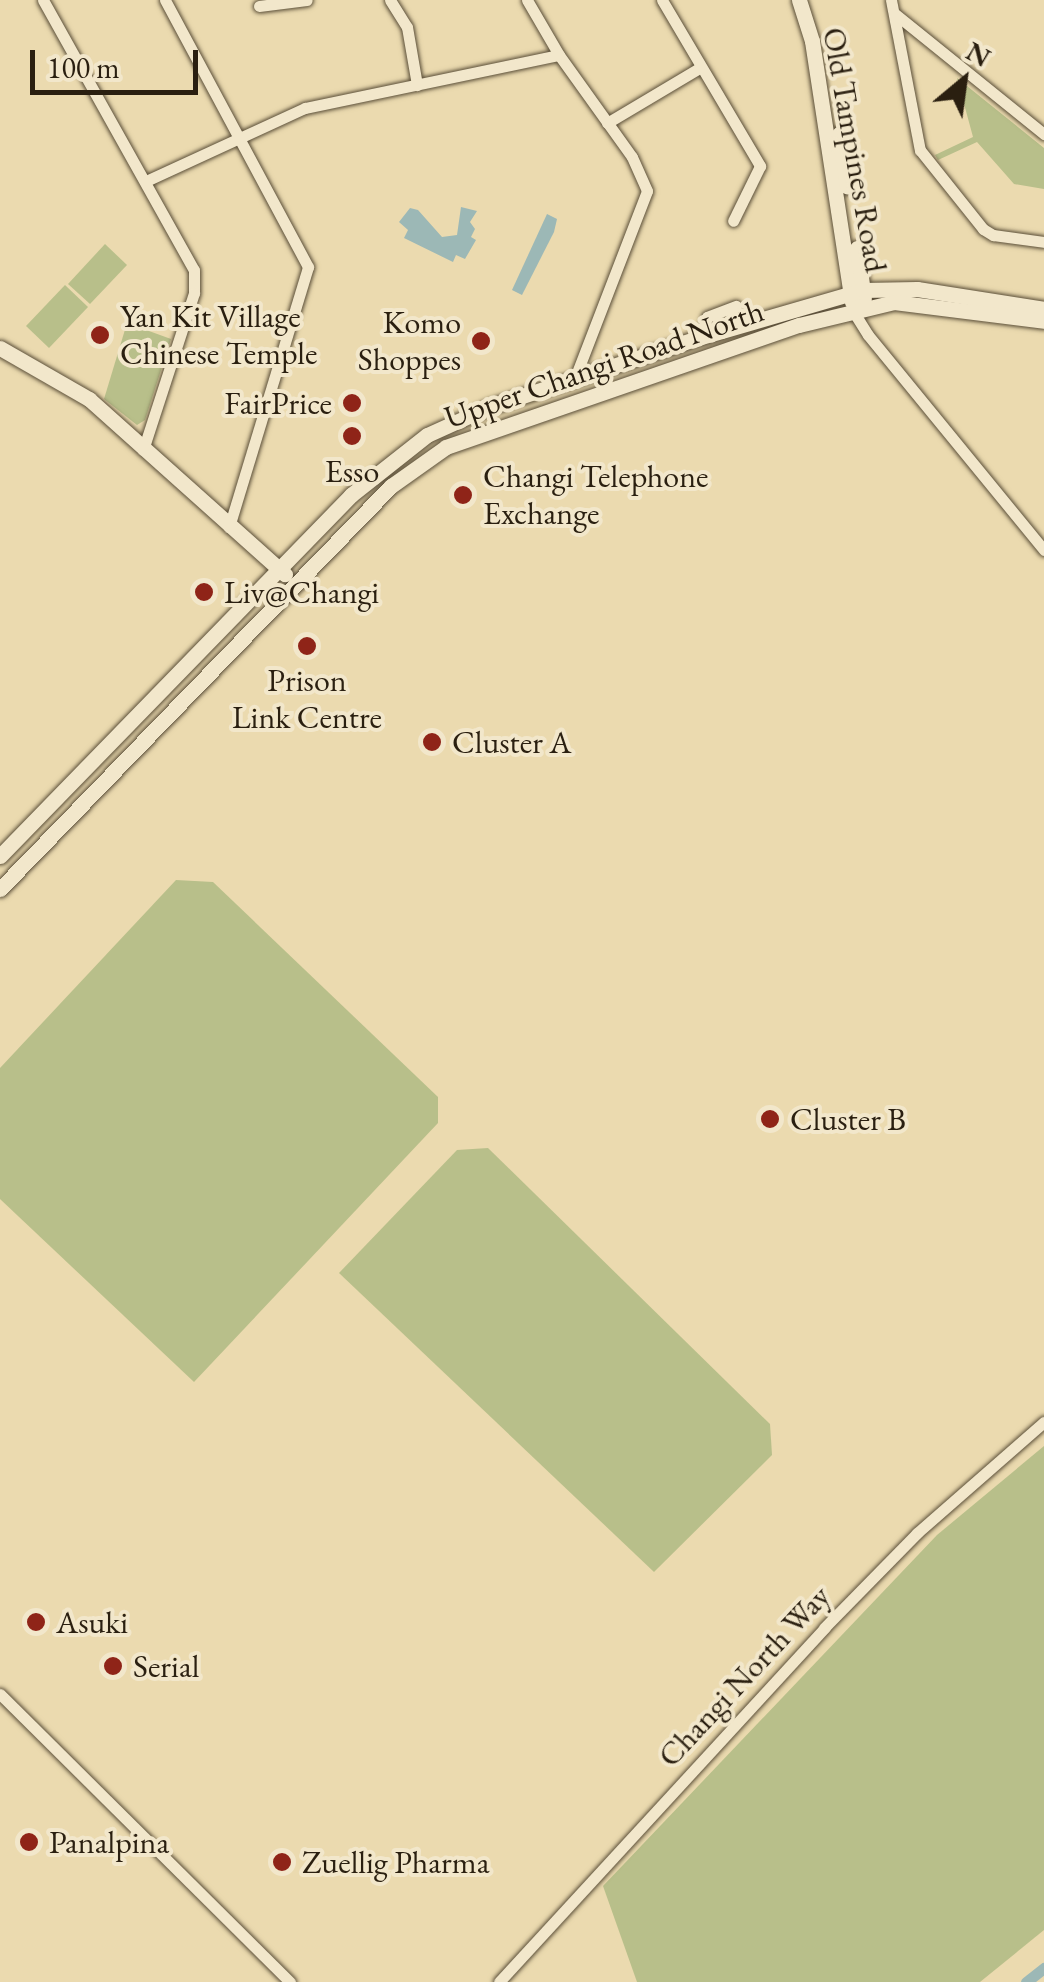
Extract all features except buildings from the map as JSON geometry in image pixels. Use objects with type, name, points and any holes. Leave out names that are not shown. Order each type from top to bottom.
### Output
[{"type":"street","points":[[43,0],[188,256],[195,279],[143,450]]},
{"type":"street","points":[[165,0],[308,267],[229,527]]},
{"type":"street","points":[[259,6],[307,0]]},
{"type":"street","points":[[390,0],[407,27],[417,85]]},
{"type":"street","points":[[528,0],[559,55],[638,167],[647,191],[574,380]]},
{"type":"street","points":[[662,0],[760,166],[733,221]]},
{"type":"street","name":"Old Tampines Road","points":[[799,0],[812,41],[849,269],[857,292]]},
{"type":"street","name":"Old Tampines Road","points":[[810,0],[843,158],[857,252],[859,310]]},
{"type":"street","points":[[893,6],[1044,134]]},
{"type":"street","points":[[893,6],[920,150],[928,163],[983,229],[993,235],[1044,242]]},
{"type":"street","points":[[146,181],[305,108],[559,55]]},
{"type":"street","points":[[607,123],[701,67]]},
{"type":"street","points":[[857,252],[893,288]]},
{"type":"street","points":[[819,302],[849,269]]},
{"type":"street","name":"Upper Changi Road North","points":[[0,856],[278,568],[404,448],[489,407],[701,337],[857,292],[893,288],[1044,308]]},
{"type":"street","name":"Upper Changi Road North","points":[[0,888],[390,486],[446,447],[575,399],[859,310],[917,302],[1044,321]]},
{"type":"street","name":"Upper Changi Road North","points":[[701,337],[706,318],[736,306]]},
{"type":"street","points":[[859,310],[863,326],[1044,550]]},
{"type":"street","points":[[0,348],[88,399],[295,584]]},
{"type":"street","name":"Changi North Way","points":[[499,1982],[824,1628],[917,1533],[1044,1422]]},
{"type":"street","points":[[0,1694],[290,1982]]},
{"type":"green space","points":[[957,78],[1044,148],[1044,189],[1014,184],[977,142],[938,160],[935,155],[973,137]]},
{"type":"green space","points":[[105,244],[127,265],[90,304],[68,284]]},
{"type":"green space","points":[[65,285],[88,307],[49,348],[26,326]]},
{"type":"green space","points":[[127,323],[171,339],[145,420],[137,425],[104,399]]},
{"type":"green space","points":[[176,880],[213,882],[438,1097],[438,1123],[194,1382],[0,1199],[0,1068]]},
{"type":"green space","points":[[488,1148],[770,1424],[772,1455],[654,1572],[339,1273],[457,1150]]},
{"type":"green space","points":[[1044,1446],[1044,1930],[980,1982],[637,1982],[603,1886],[937,1535]]},
{"type":"water","points":[[461,207],[477,211],[470,222],[475,229],[471,237],[476,240],[465,259],[456,255],[453,262],[404,238],[408,230],[399,222],[410,208],[418,210],[442,237],[457,235]]},
{"type":"water","points":[[547,214],[557,219],[554,232],[522,295],[512,290]]},
{"type":"waterway","points":[[1026,1982],[1044,1968]]},
{"type":"place","name":"Yan Kit Village Chinese Temple","points":[[100,335]]},
{"type":"place","name":"Komo Shoppes","points":[[481,341]]},
{"type":"place","name":"FairPrice","points":[[352,403]]},
{"type":"place","name":"Esso","points":[[352,436]]},
{"type":"place","name":"Changi Telephone Exchange","points":[[463,495]]},
{"type":"place","name":"Liv@Changi","points":[[204,592]]},
{"type":"place","name":"Prison Link Centre","points":[[307,646]]},
{"type":"place","name":"Cluster A","points":[[432,742]]},
{"type":"place","name":"Cluster B","points":[[770,1119]]},
{"type":"place","name":"Asuki","points":[[36,1622]]},
{"type":"place","name":"Serial","points":[[113,1666]]},
{"type":"place","name":"Panalpina","points":[[29,1842]]},
{"type":"place","name":"Zuellig Pharma","points":[[282,1862]]}]
